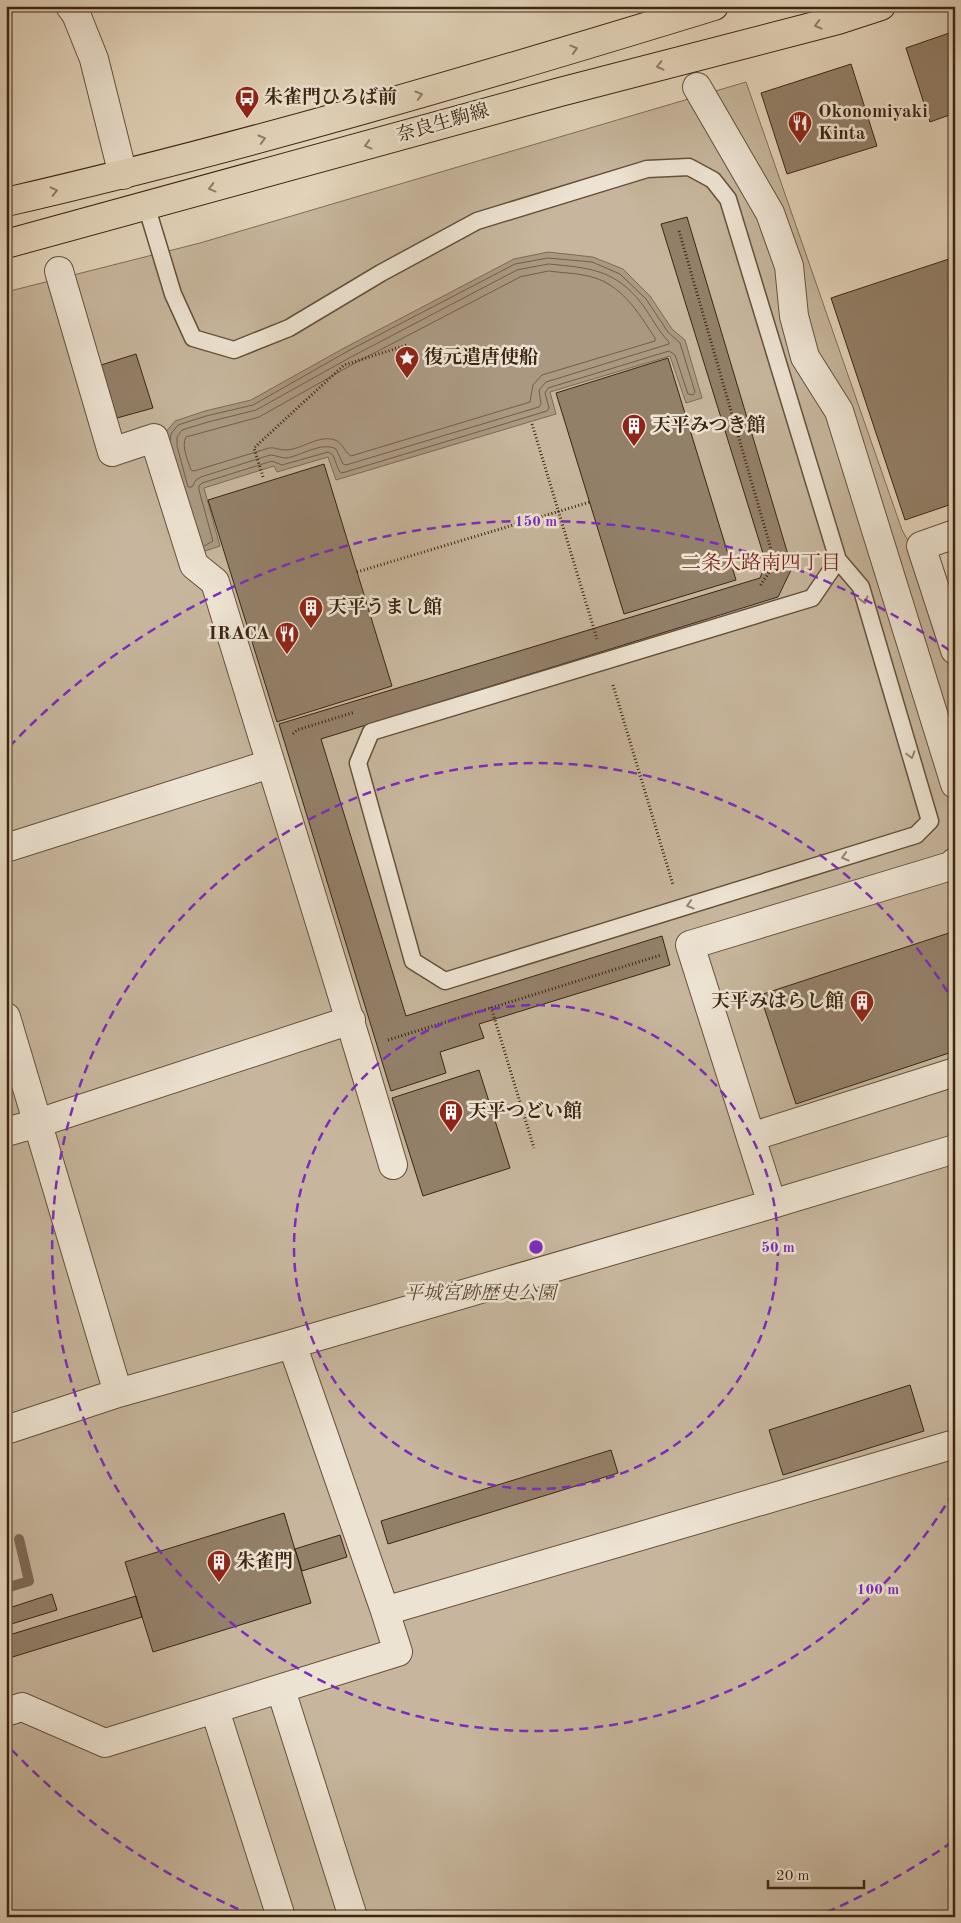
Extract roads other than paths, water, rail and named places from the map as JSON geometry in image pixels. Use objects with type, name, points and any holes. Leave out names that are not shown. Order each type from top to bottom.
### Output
[{"type":"main road","name":"奈良生駒線","points":[[6,202],[228,148],[470,80],[714,6]]},
{"type":"main road","name":"奈良生駒線","points":[[6,244],[560,92],[838,20],[881,6]]},
{"type":"street","points":[[70,6],[76,14],[94,59],[123,175]]},
{"type":"street","points":[[697,87],[770,214],[788,266],[794,316],[805,356],[839,411],[955,784]]},
{"type":"street","points":[[59,271],[112,452],[154,438],[194,565],[215,582],[351,1020],[393,1165]]},
{"type":"street","points":[[955,534],[921,546],[955,650]]},
{"type":"street","points":[[6,848],[270,764]]},
{"type":"street","points":[[772,1204],[690,945],[954,865],[955,862]]},
{"type":"street","points":[[6,1017],[118,1393]]},
{"type":"street","points":[[6,1132],[351,1020]]},
{"type":"street","points":[[751,1137],[955,1072]]},
{"type":"street","points":[[6,1430],[118,1393],[292,1344],[955,1149]]},
{"type":"street","points":[[6,1712],[22,1707],[105,1743],[281,1690],[398,1652],[292,1344]]},
{"type":"street","points":[[385,1611],[955,1444]]},
{"type":"street","points":[[281,1690],[353,1917]]},
{"type":"street","points":[[215,1710],[281,1917]]},
{"type":"lane","points":[[146,205],[172,294],[194,338],[234,350],[289,328],[381,273],[477,221],[648,169],[689,167],[713,180],[728,199],[838,560],[861,587],[930,821],[916,835],[445,981],[413,960],[358,763],[370,732],[812,598],[838,560]]},
{"type":"water","points":[[548,252],[593,257],[623,269],[650,296],[672,329],[685,340],[702,398],[686,403],[670,356],[550,392],[556,414],[336,480],[328,457],[277,472],[274,466],[204,488],[220,546],[196,554],[165,433],[175,421],[205,411],[251,400],[346,347],[514,259]]},
{"type":"waterway","points":[[6,1588],[29,1581],[19,1539]]},
{"type":"place","name":"朱雀門ひろば前","points":[[247,119]]},
{"type":"place","name":"Okonomiyaki Kinta","points":[[800,144]]},
{"type":"place","name":"復元遣唐使船","points":[[407,379]]},
{"type":"place","name":"天平みつき館","points":[[634,447]]},
{"type":"place","name":"天平うまし館","points":[[311,629]]},
{"type":"place","name":"IRACA","points":[[287,655]]},
{"type":"place","name":"天平みはらし館","points":[[862,1023]]},
{"type":"place","name":"天平つどい館","points":[[451,1133]]},
{"type":"place","name":"朱雀門","points":[[219,1583]]},
{"type":"district","name":"二条大路南四丁目","points":[[761,564]]},
{"type":"park label","name":"平城宮跡歴史公園","points":[[480,1294]]}]
